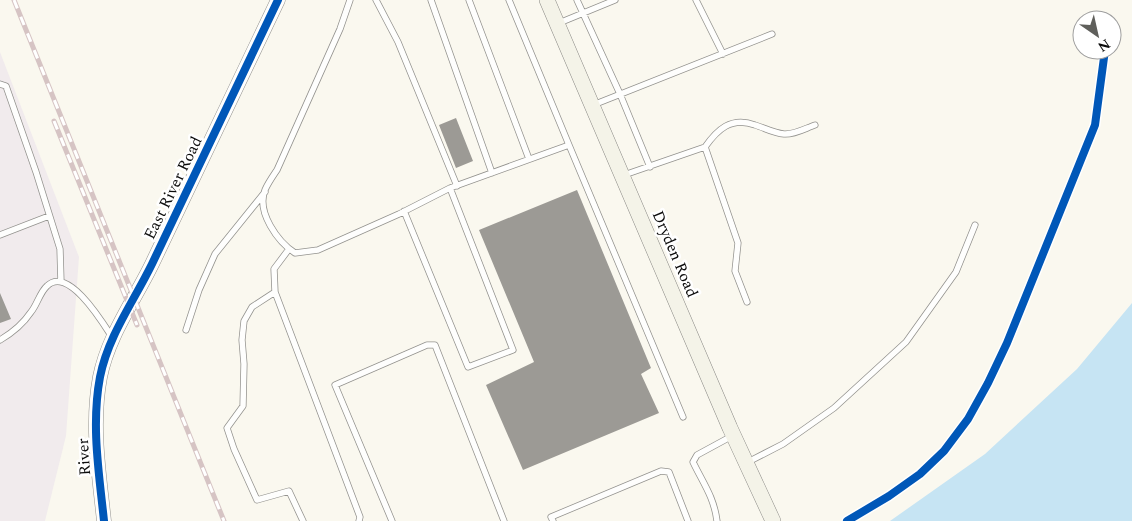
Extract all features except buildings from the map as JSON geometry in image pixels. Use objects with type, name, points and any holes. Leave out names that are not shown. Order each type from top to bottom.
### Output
[{"type":"main road","name":"Dryden Road","points":[[547,0],[746,463],[772,519]]},
{"type":"street","name":"East River Road","points":[[98,390],[112,337],[146,275],[278,0]]},
{"type":"street","name":"River","points":[[98,390],[96,446],[104,521]]},
{"type":"lane","points":[[186,330],[199,290],[215,254],[264,192],[277,170],[340,29],[350,0]]},
{"type":"lane","points":[[376,0],[398,42],[513,350],[468,367],[404,211]]},
{"type":"lane","points":[[431,0],[492,173]]},
{"type":"lane","points":[[469,0],[529,159]]},
{"type":"lane","points":[[509,0],[682,417]]},
{"type":"lane","points":[[577,0],[620,94],[650,167]]},
{"type":"lane","points":[[557,24],[615,0]]},
{"type":"lane","points":[[696,0],[723,54]]},
{"type":"lane","points":[[592,106],[772,34]]},
{"type":"lane","points":[[0,84],[6,86],[50,216],[60,249],[61,282]]},
{"type":"lane","points":[[622,176],[705,147],[715,132],[724,126],[738,123],[753,124],[771,132],[787,134],[815,125]]},
{"type":"lane","points":[[264,192],[264,204],[268,221],[277,239],[295,254],[318,250],[453,187],[569,145]]},
{"type":"lane","points":[[705,147],[719,183],[738,243],[735,271],[747,302]]},
{"type":"lane","points":[[0,235],[50,216]]},
{"type":"lane","points":[[746,463],[783,444],[834,408],[906,342],[956,272],[975,225]]},
{"type":"lane","points":[[289,250],[274,269],[275,292],[360,517],[359,521]]},
{"type":"lane","points":[[0,340],[12,334],[31,313],[46,286],[53,282],[61,282],[75,290],[92,306],[112,337]]},
{"type":"lane","points":[[275,292],[252,306],[244,321],[242,340],[244,406],[227,428],[234,449],[257,500],[289,491],[303,521]]},
{"type":"lane","points":[[392,521],[335,385],[427,345],[435,345],[504,521]]},
{"type":"lane","points":[[717,521],[716,509],[705,482],[693,462],[697,455],[734,435]]},
{"type":"lane","points":[[553,521],[551,517],[662,471],[669,472],[688,521]]},
{"type":"shaded area","points":[[0,52],[79,257],[66,436],[45,521],[0,521]]},
{"type":"water","points":[[1132,303],[1132,521],[890,521],[985,454],[1077,369]]},
{"type":"railway","points":[[14,0],[224,521]]},
{"type":"railway","points":[[54,121],[137,325]]},
{"type":"cycle path","points":[[104,521],[98,467],[96,413],[100,377],[109,347],[152,264],[278,0]]},
{"type":"cycle path","points":[[847,521],[889,496],[920,474],[944,451],[968,419],[1007,343],[1095,125],[1104,60]]}]
